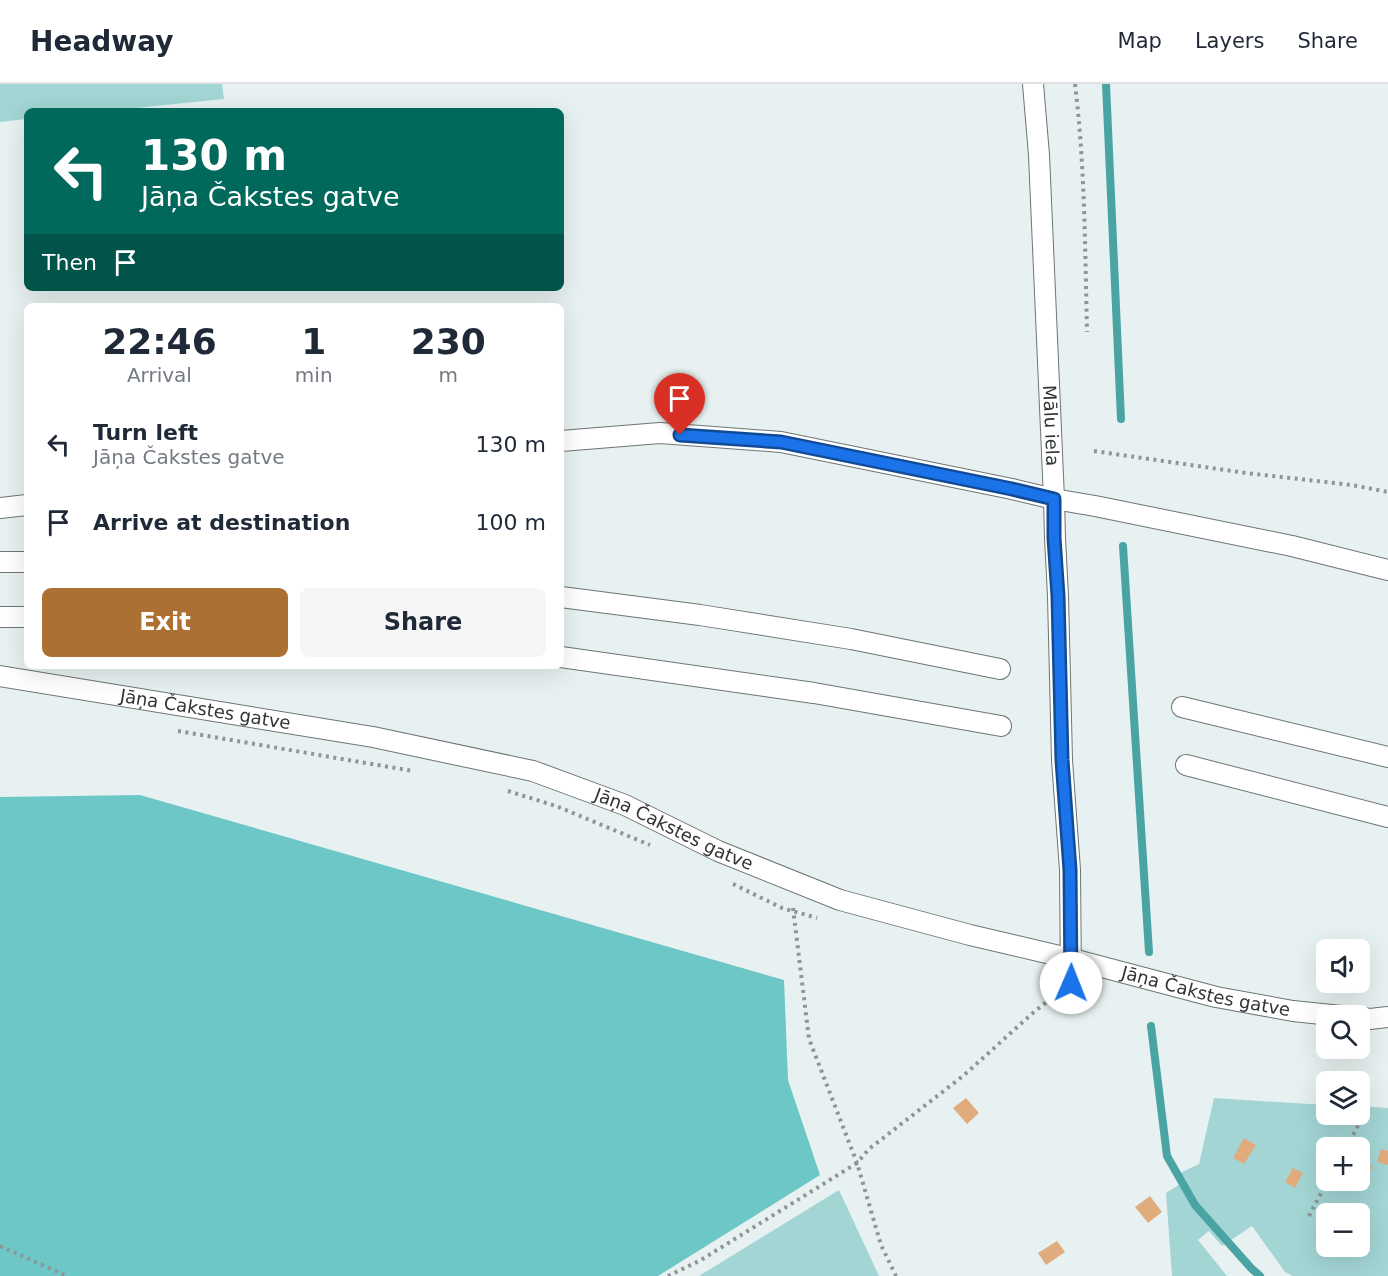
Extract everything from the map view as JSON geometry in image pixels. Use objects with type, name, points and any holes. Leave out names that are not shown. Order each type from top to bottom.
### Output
[{"type":"street","name":"Mālu iela","points":[[1033,84],[1040,155],[1058,596],[1062,760],[1070,870],[1071,983]]},
{"type":"street","points":[[564,441],[660,433],[781,442],[1292,546],[1388,570]]},
{"type":"street","points":[[0,508],[24,505]]},
{"type":"street","points":[[0,562],[24,562]]},
{"type":"street","points":[[564,597],[700,615],[839,637],[1000,669]]},
{"type":"street","points":[[0,616],[24,618]]},
{"type":"street","points":[[564,657],[814,693],[1001,726]]},
{"type":"street","name":"Jāņa Čakstes gatve","points":[[0,676],[373,737],[533,771],[625,805],[718,851],[840,900],[1216,997],[1316,1013]]},
{"type":"street","points":[[1182,707],[1388,757]]},
{"type":"street","points":[[1186,765],[1388,818]]},
{"type":"street","points":[[1370,1018],[1388,1017]]},
{"type":"path","points":[[1075,84],[1080,121],[1083,179],[1087,332]]},
{"type":"path","points":[[1094,451],[1352,485],[1388,492]]},
{"type":"path","points":[[175,730],[419,772]]},
{"type":"path","points":[[505,790],[556,806],[650,845]]},
{"type":"path","points":[[792,881],[793,911],[809,1039],[857,1163],[881,1245],[896,1276]]},
{"type":"path","points":[[732,883],[782,908]]},
{"type":"path","points":[[668,1276],[701,1260],[857,1163],[869,1149],[963,1076],[1034,1012],[1071,983]]},
{"type":"path","points":[[1309,1216],[1322,1191]]},
{"type":"path","points":[[0,1246],[67,1276]]},
{"type":"shaded area","points":[[0,84],[222,84],[224,99],[136,108],[24,108],[24,119],[0,122]]},
{"type":"shaded area","points":[[140,795],[784,980],[788,1080],[820,1175],[658,1276],[0,1276],[0,797]]},
{"type":"shaded area","points":[[1214,1098],[1316,1104],[1316,1125],[1370,1125],[1370,1107],[1388,1108],[1388,1276],[1293,1276],[1285,1272],[1252,1226],[1222,1246],[1209,1231],[1198,1240],[1227,1276],[1172,1276],[1166,1193],[1180,1184],[1178,1174],[1199,1164]]},
{"type":"shaded area","points":[[839,1190],[879,1276],[699,1276]]},
{"type":"building","points":[[966,1098],[979,1113],[967,1124],[953,1108]]},
{"type":"building","points":[[1244,1138],[1256,1145],[1244,1164],[1233,1158]]},
{"type":"building","points":[[1381,1149],[1388,1151],[1388,1165],[1377,1162]]},
{"type":"building","points":[[1293,1168],[1303,1173],[1295,1188],[1285,1182]]},
{"type":"building","points":[[1150,1196],[1162,1212],[1148,1223],[1135,1207]]},
{"type":"building","points":[[1057,1241],[1065,1252],[1046,1265],[1038,1253]]},
{"type":"waterway","points":[[1106,84],[1121,419]]},
{"type":"waterway","points":[[1123,546],[1149,952]]},
{"type":"waterway","points":[[1151,1026],[1167,1156],[1195,1205],[1260,1276]]},
{"type":"route","points":[[680,435],[781,442],[1054,499],[1062,760],[1070,870],[1071,983]]}]
